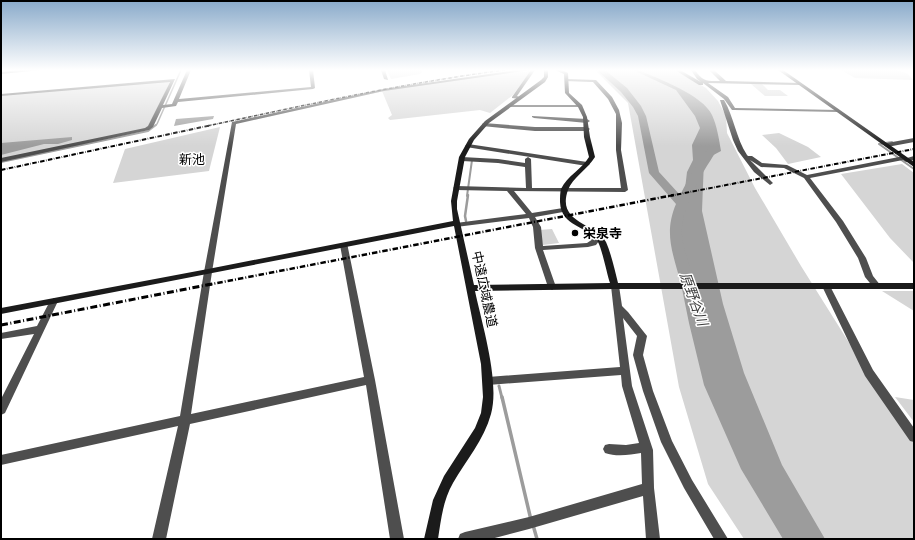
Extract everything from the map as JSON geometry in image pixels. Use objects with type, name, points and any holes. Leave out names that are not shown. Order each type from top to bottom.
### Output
[{"type":"street","points":[[1,160],[142,131],[150,127],[166,95]]},
{"type":"street","points":[[175,103],[179,95]]},
{"type":"street","points":[[160,107],[175,103],[247,95]]},
{"type":"street","points":[[159,539],[185,420],[208,272],[234,123],[360,95]]},
{"type":"street","points":[[515,95],[514,97],[520,98]]},
{"type":"street","name":"中遠広域農道","points":[[430,539],[439,500],[448,480],[480,430],[487,405],[488,381],[486,364],[456,224],[454,205],[462,159],[468,146],[484,125],[524,95]]},
{"type":"street","points":[[568,95],[580,106],[586,121],[587,137],[592,157],[568,184],[565,190],[563,210],[570,220],[598,237],[605,247],[615,286],[627,386],[646,447],[648,488],[654,539]]},
{"type":"street","points":[[456,188],[509,190],[625,190],[618,143],[618,112],[608,95]]},
{"type":"street","points":[[714,95],[728,110],[738,145],[759,174],[770,183]]},
{"type":"street","points":[[722,95],[734,109],[838,111]]},
{"type":"street","points":[[816,95],[914,165]]},
{"type":"street","points":[[509,106],[580,106]]},
{"type":"street","points":[[534,117],[586,121]]},
{"type":"street","points":[[484,125],[535,129],[587,129]]},
{"type":"street","points":[[887,146],[914,140]]},
{"type":"street","points":[[468,146],[587,164]]},
{"type":"street","points":[[742,151],[761,165],[785,166],[806,177],[839,221],[862,258],[869,277],[877,286]]},
{"type":"street","points":[[529,155],[527,165],[529,189]]},
{"type":"street","points":[[806,177],[914,158]]},
{"type":"street","points":[[462,159],[498,161],[527,165]]},
{"type":"street","points":[[509,190],[537,226],[539,248],[552,287]]},
{"type":"street","points":[[1,311],[208,272],[344,244],[456,224],[530,216],[563,210]]},
{"type":"street","points":[[539,248],[588,245],[598,237]]},
{"type":"street","points":[[344,244],[370,380],[397,539]]},
{"type":"street","points":[[470,288],[615,286],[914,286]]},
{"type":"street","points":[[823,286],[870,373],[914,437]]},
{"type":"street","points":[[1,410],[54,301]]},
{"type":"street","points":[[617,307],[625,314],[642,336],[638,355],[648,391],[667,442],[688,484],[721,539]]},
{"type":"street","points":[[1,336],[41,329]]},
{"type":"street","points":[[488,381],[625,371]]},
{"type":"street","points":[[1,460],[370,380]]},
{"type":"street","points":[[609,449],[626,450],[646,447]]},
{"type":"street","points":[[465,539],[529,523],[648,488]]},
{"type":"shaded area","points":[[1,95],[164,95],[150,127],[145,130],[1,159]]},
{"type":"shaded area","points":[[384,95],[513,95],[490,113],[480,110],[390,120],[388,118],[392,115]]},
{"type":"shaded area","points":[[620,95],[713,95],[718,101],[726,116],[727,133],[755,188],[801,266],[895,416],[914,443],[914,539],[744,539],[708,484],[679,387],[628,103]]},
{"type":"shaded area","points":[[764,95],[788,96],[765,96]]},
{"type":"shaded area","points":[[220,127],[209,171],[113,183],[125,149]]},
{"type":"shaded area","points":[[779,133],[808,147],[821,157],[788,164],[776,148],[762,135]]},
{"type":"shaded area","points":[[902,164],[914,173],[914,263],[890,238],[841,174]]},
{"type":"shaded area","points":[[552,229],[559,243],[543,245],[539,230]]},
{"type":"shaded area","points":[[882,291],[914,291],[914,311]]},
{"type":"shaded area","points":[[895,397],[914,400],[914,422]]},
{"type":"water","points":[[680,95],[692,95],[707,108],[714,119],[718,133],[721,151],[704,160],[702,211],[723,304],[744,373],[782,465],[825,539],[783,539],[741,469],[704,385],[679,274],[680,231],[687,172],[693,160],[692,145],[700,128],[695,116]]},
{"type":"water","points":[[214,116],[213,119],[174,126],[176,119]]},
{"type":"water","points":[[72,137],[72,140],[58,144],[44,144],[1,155],[1,143]]},
{"type":"waterway","points":[[154,126],[157,124],[170,95]]},
{"type":"waterway","name":"原野谷川","points":[[628,95],[637,106],[642,116],[654,173],[682,204]]},
{"type":"waterway","points":[[1,162],[148,131],[156,125]]},
{"type":"waterway","points":[[892,142],[879,144],[914,169]]},
{"type":"waterway","points":[[682,204],[695,176],[714,147],[713,144]]},
{"type":"waterway","points":[[467,196],[472,160]]},
{"type":"waterway","points":[[466,221],[465,216],[468,195]]},
{"type":"waterway","name":"原野谷川","points":[[682,204],[678,214],[676,242],[685,273]]},
{"type":"waterway","points":[[499,386],[502,398]]},
{"type":"waterway","points":[[502,397],[531,520]]},
{"type":"waterway","points":[[533,525],[537,539]]},
{"type":"railway","points":[[207,126],[354,95]]},
{"type":"railway","points":[[1,170],[212,125]]},
{"type":"railway","points":[[669,196],[914,149]]},
{"type":"railway","points":[[207,285],[674,195]]},
{"type":"railway","points":[[1,325],[212,284]]},
{"type":"place","name":"栄泉寺","points":[[575,233]]},
{"type":"district","name":"新池","points":[[192,159]]}]
